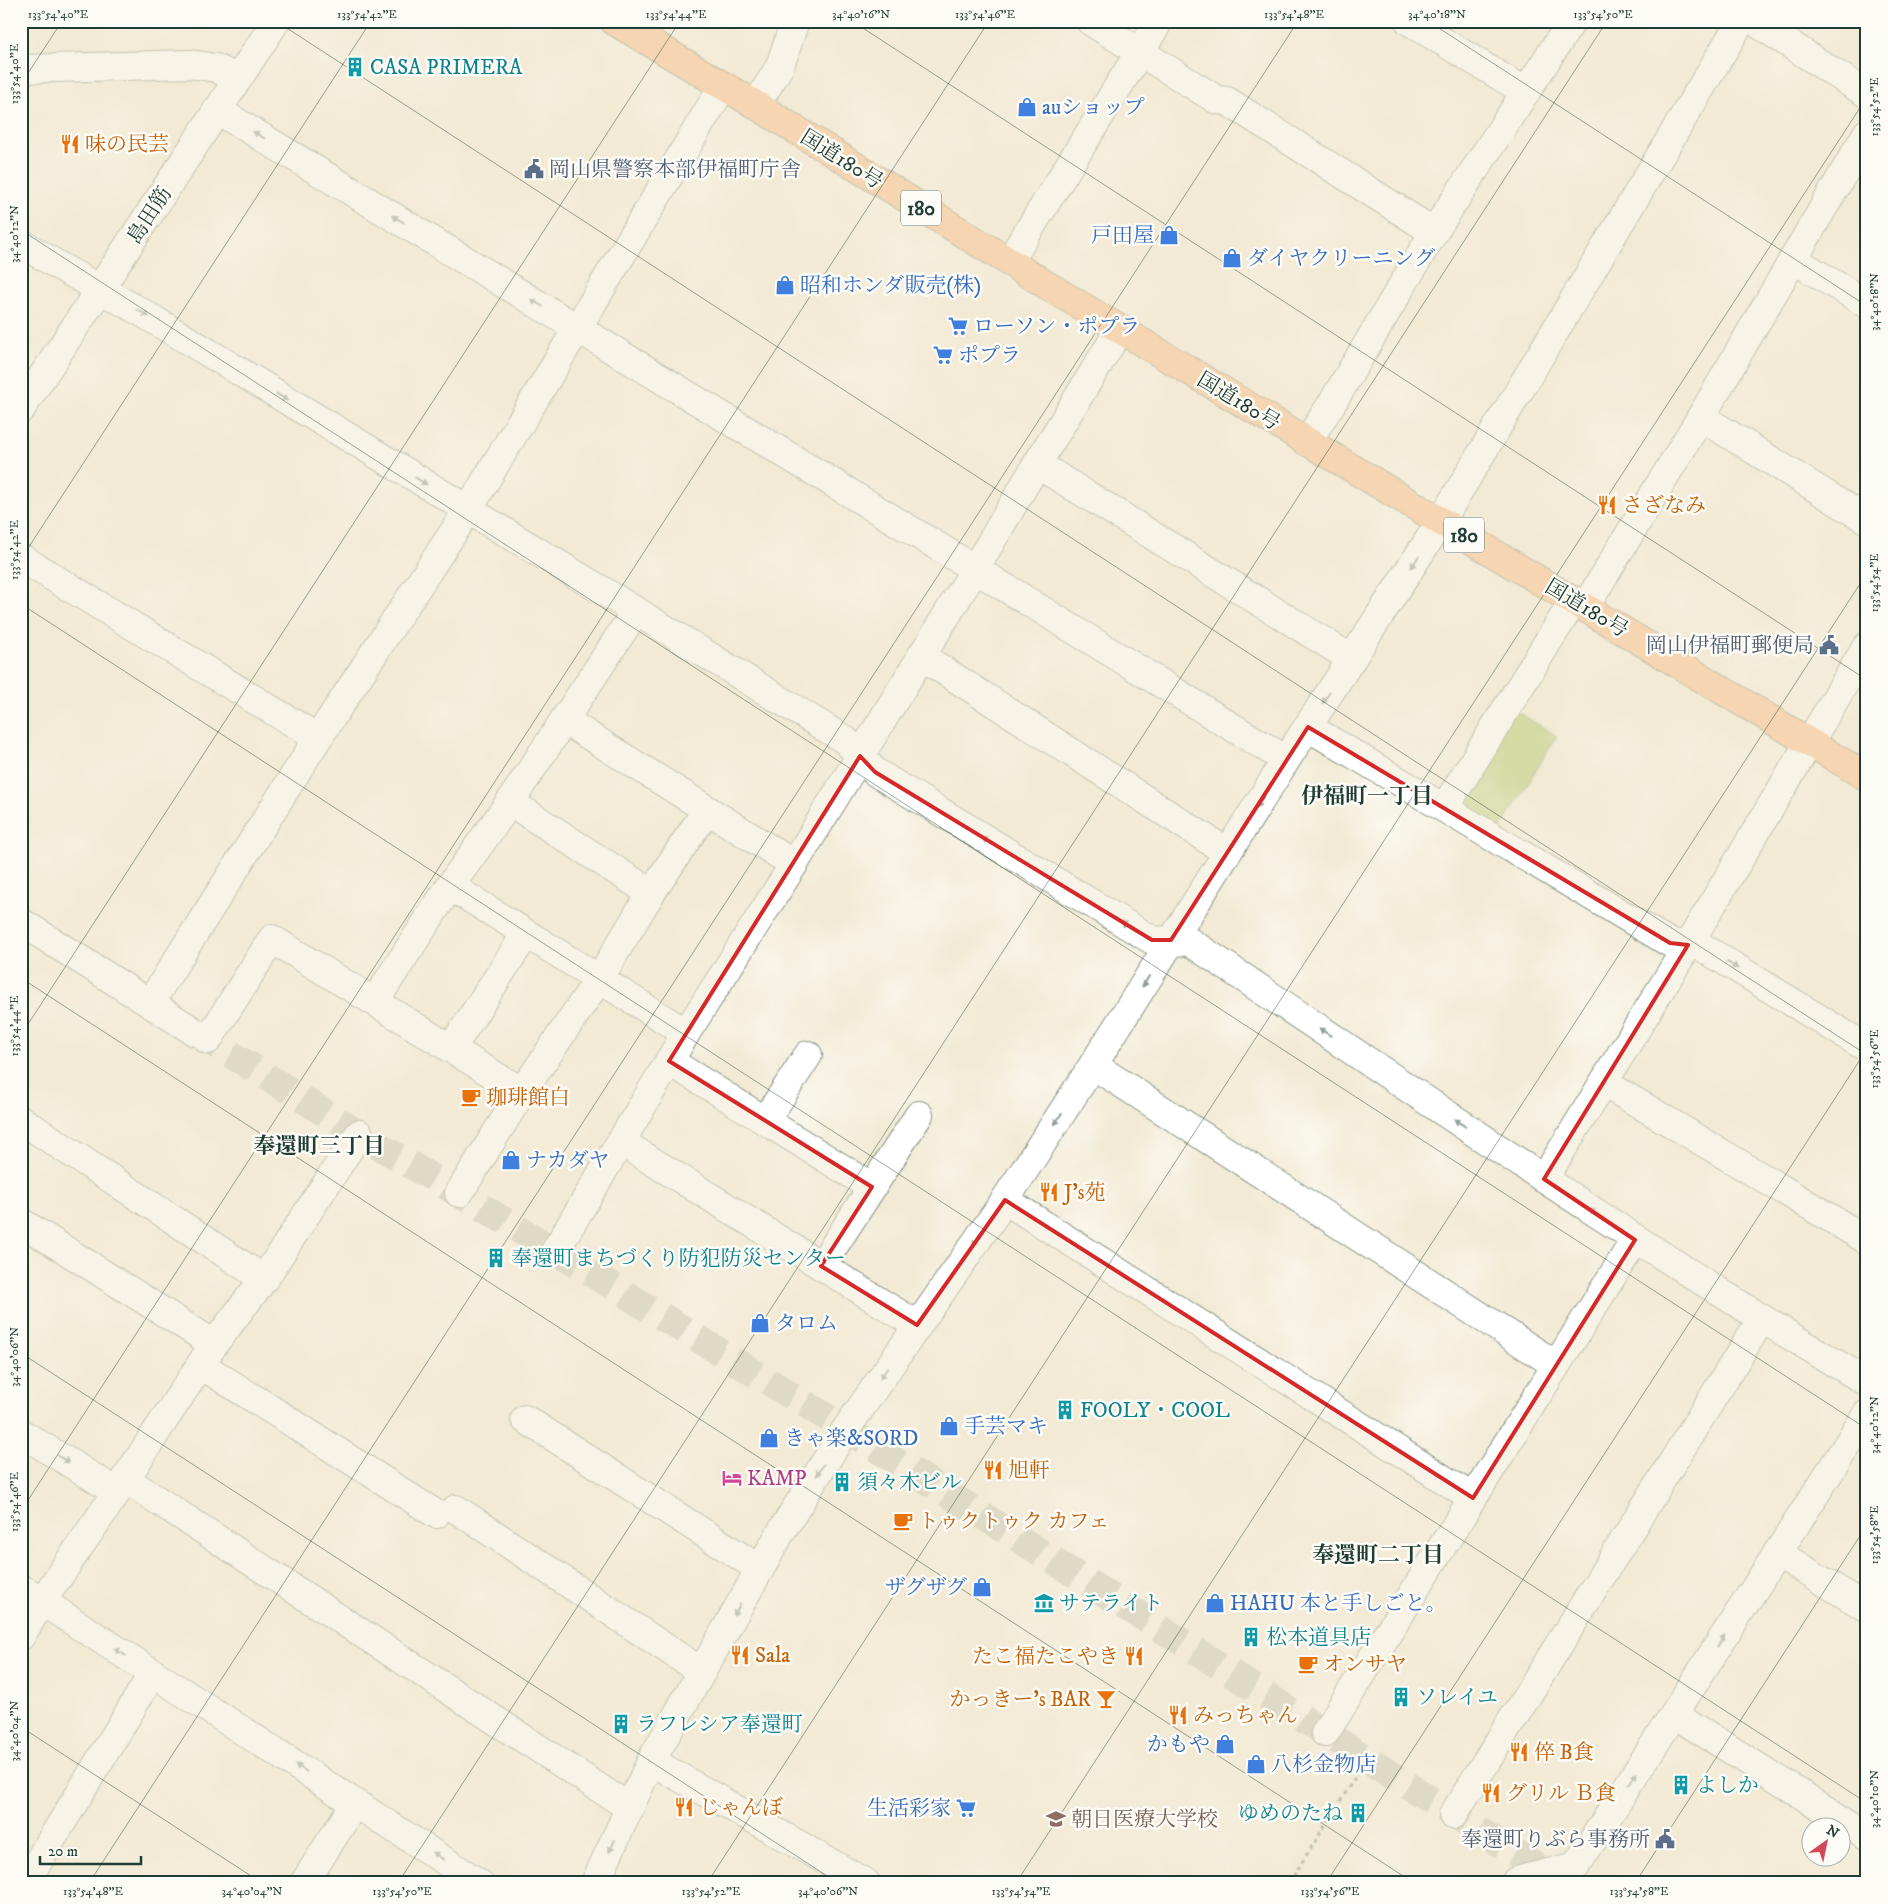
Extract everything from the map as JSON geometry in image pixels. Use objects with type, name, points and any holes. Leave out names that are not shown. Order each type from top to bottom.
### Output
[{"type":"highway","name":"国道180号","points":[[614,21],[756,105],[1009,262],[1307,442],[1867,777]]},
{"type":"street","name":"島田筋","points":[[21,409],[276,21]]},
{"type":"street","points":[[756,105],[780,66],[795,21]]},
{"type":"street","points":[[1090,21],[1217,100],[1227,101],[1434,232]]},
{"type":"street","points":[[1009,262],[1158,21]]},
{"type":"street","points":[[1409,21],[1526,92]]},
{"type":"street","points":[[1307,442],[1434,232],[1572,21]]},
{"type":"street","points":[[595,1883],[651,1761],[781,1532],[846,1429],[1005,1200],[1441,521],[1741,21]]},
{"type":"street","points":[[1754,21],[1867,94]]},
{"type":"street","points":[[21,69],[190,64],[216,68],[238,79]]},
{"type":"street","points":[[150,1003],[318,738],[468,510],[723,86]]},
{"type":"street","points":[[217,110],[976,569],[1286,760]]},
{"type":"street","points":[[1445,807],[1701,417],[1867,133]]},
{"type":"street","points":[[21,242],[636,610],[845,740],[875,772],[1152,940],[1190,942],[1635,1240],[1762,1320],[1867,1382]]},
{"type":"street","points":[[1793,259],[1867,304]]},
{"type":"street","points":[[555,1251],[686,1033],[794,864],[976,569],[1037,464],[1120,329]]},
{"type":"street","points":[[1701,417],[1867,520]]},
{"type":"street","points":[[1037,464],[1352,659]]},
{"type":"street","points":[[21,558],[318,738]]},
{"type":"street","points":[[375,1001],[450,886],[510,802],[636,610]]},
{"type":"street","points":[[1544,1179],[1688,945],[1867,646]]},
{"type":"street","points":[[921,656],[1228,852]]},
{"type":"street","points":[[564,720],[794,864]]},
{"type":"street","points":[[1308,727],[1670,943],[1702,947],[1867,1048]]},
{"type":"street","points":[[510,802],[651,893]]},
{"type":"street","points":[[458,1193],[522,1092],[599,979],[651,893],[707,810]]},
{"type":"street","points":[[450,886],[686,1033]]},
{"type":"street","points":[[21,922],[201,1036],[272,939],[522,1092]]},
{"type":"street","points":[[451,1049],[526,934]]},
{"type":"street","points":[[765,1121],[808,1055]]},
{"type":"street","points":[[669,1061],[872,1187]]},
{"type":"street","points":[[1093,1065],[1556,1365]]},
{"type":"street","points":[[1604,1083],[1867,1240]]},
{"type":"street","points":[[821,1266],[919,1115]]},
{"type":"street","points":[[21,1120],[264,1279]]},
{"type":"street","points":[[21,1636],[32,1594],[121,1486],[208,1354],[264,1279],[359,1134]]},
{"type":"street","points":[[621,1142],[917,1325]]},
{"type":"street","points":[[1005,1200],[1473,1498]]},
{"type":"street","points":[[21,1222],[208,1354],[446,1511],[702,1672]]},
{"type":"street","points":[[1325,1733],[1635,1240]]},
{"type":"street","points":[[1453,1814],[1762,1320]]},
{"type":"street","points":[[1514,1883],[1576,1866],[1867,1414]]},
{"type":"street","points":[[525,1419],[760,1570]]},
{"type":"street","points":[[21,1433],[121,1486],[630,1808]]},
{"type":"street","points":[[1777,1553],[1867,1608]]},
{"type":"street","points":[[32,1594],[478,1883]]},
{"type":"street","points":[[25,1883],[154,1673]]},
{"type":"street","points":[[1674,1714],[1867,1836]]},
{"type":"street","points":[[651,1761],[866,1883]]},
{"type":"street","points":[[304,1883],[355,1803]]},
{"type":"path","points":[[1289,1883],[1366,1760]]},
{"type":"highlighted area","points":[[1308,727],[1670,943],[1688,945],[1544,1179],[1635,1240],[1473,1498],[1005,1200],[917,1325],[821,1266],[872,1187],[669,1061],[860,756],[875,772],[1152,940],[1171,940]]},
{"type":"green space","points":[[1514,710],[1557,736],[1500,829],[1457,803]]},
{"type":"tunnel","points":[[195,1032],[359,1134],[846,1429],[1562,1883]]},
{"type":"place","name":"CASA PRIMERA","points":[[355,67]]},
{"type":"place","name":"auショップ","points":[[1027,107]]},
{"type":"place","name":"味の民芸","points":[[70,144]]},
{"type":"place","name":"岡山県警察本部伊福町庁舎","points":[[534,169]]},
{"type":"place","name":"戸田屋","points":[[1169,235]]},
{"type":"place","name":"ダイヤクリーニング","points":[[1232,258]]},
{"type":"place","name":"昭和ホンダ販売(株)","points":[[785,285]]},
{"type":"place","name":"ローソン・ポプラ","points":[[958,326]]},
{"type":"place","name":"ポプラ","points":[[943,355]]},
{"type":"place","name":"さざなみ","points":[[1607,505]]},
{"type":"place","name":"岡山伊福町郵便局","points":[[1829,645]]},
{"type":"place","name":"珈琲館白","points":[[471,1097]]},
{"type":"place","name":"ナカダヤ","points":[[511,1160]]},
{"type":"place","name":"J's苑","points":[[1049,1192]]},
{"type":"place","name":"奉還町まちづくり防犯防災センター","points":[[496,1258]]},
{"type":"place","name":"タロム","points":[[760,1323]]},
{"type":"place","name":"FOOLY・COOL","points":[[1065,1410]]},
{"type":"place","name":"手芸マキ","points":[[949,1426]]},
{"type":"place","name":"きゃ楽&SORD","points":[[769,1438]]},
{"type":"place","name":"旭軒","points":[[993,1470]]},
{"type":"place","name":"KAMP","points":[[732,1478]]},
{"type":"place","name":"須々木ビル","points":[[842,1482]]},
{"type":"place","name":"トゥクトゥク カフェ","points":[[903,1521]]},
{"type":"place","name":"ザグザグ","points":[[982,1587]]},
{"type":"place","name":"サテライト","points":[[1044,1603]]},
{"type":"place","name":"HAHU 本と手しごと。","points":[[1215,1603]]},
{"type":"place","name":"松本道具店","points":[[1251,1637]]},
{"type":"place","name":"Sala","points":[[740,1655]]},
{"type":"place","name":"たこ福たこやき","points":[[1134,1656]]},
{"type":"place","name":"オンサヤ","points":[[1308,1664]]},
{"type":"place","name":"ソレイユ","points":[[1401,1697]]},
{"type":"place","name":"かっきー's BAR","points":[[1106,1699]]},
{"type":"place","name":"みっちゃん","points":[[1178,1715]]},
{"type":"place","name":"ラフレシア奉還町","points":[[621,1724]]},
{"type":"place","name":"かもや","points":[[1225,1744]]},
{"type":"place","name":"倅 B食","points":[[1519,1752]]},
{"type":"place","name":"八杉金物店","points":[[1256,1764]]},
{"type":"place","name":"よしか","points":[[1681,1785]]},
{"type":"place","name":"グリル Ｂ食","points":[[1491,1793]]},
{"type":"place","name":"じゃんぼ","points":[[684,1807]]},
{"type":"place","name":"生活彩家","points":[[966,1808]]},
{"type":"place","name":"ゆめのたね","points":[[1358,1813]]},
{"type":"place","name":"朝日医療大学校","points":[[1056,1819]]},
{"type":"place","name":"奉還町りぶら事務所","points":[[1665,1839]]},
{"type":"district","name":"伊福町一丁目","points":[[1367,795]]},
{"type":"district","name":"奉還町三丁目","points":[[319,1145]]},
{"type":"district","name":"奉還町二丁目","points":[[1378,1554]]}]
